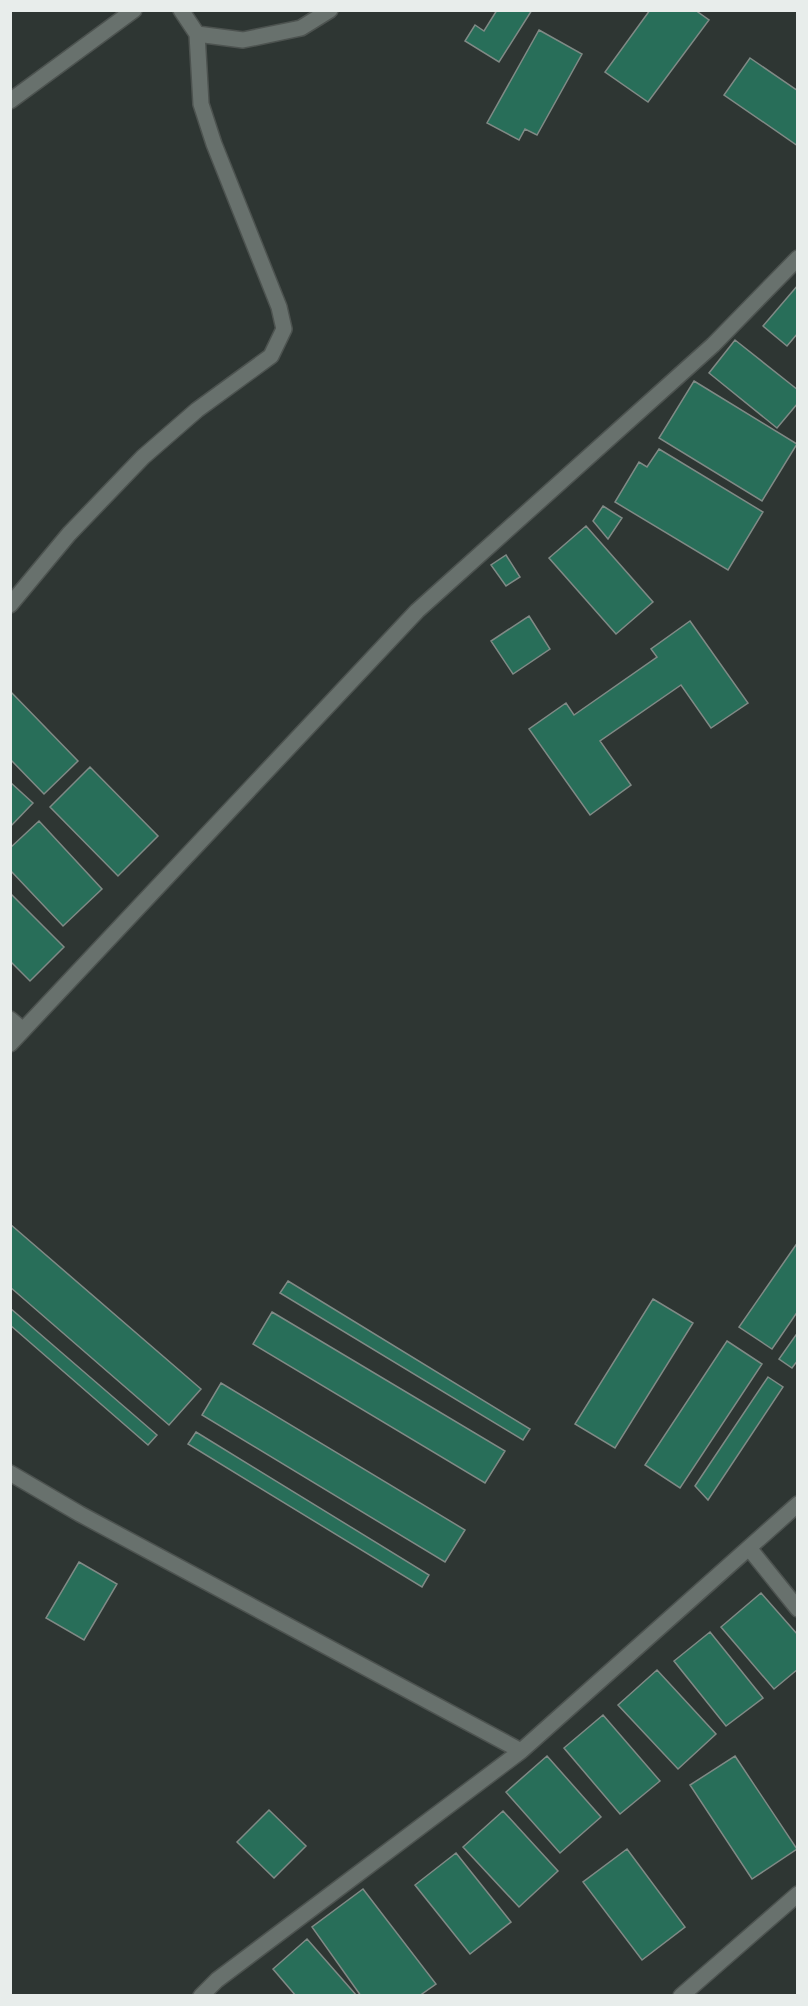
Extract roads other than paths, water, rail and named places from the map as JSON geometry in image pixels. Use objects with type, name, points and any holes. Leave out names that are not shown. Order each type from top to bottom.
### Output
[{"type":"street","points":[[10,101],[134,10]]},
{"type":"street","points":[[10,605],[69,534],[143,457],[198,410],[271,356],[284,329],[279,307],[218,155],[201,104],[196,34],[181,10]]},
{"type":"street","points":[[196,34],[243,40],[301,28],[330,10]]},
{"type":"street","points":[[10,1044],[417,611],[713,345],[798,258]]},
{"type":"street","points":[[10,1018],[23,1030]]},
{"type":"street","points":[[10,1473],[80,1514],[521,1751]]},
{"type":"street","points":[[201,1995],[521,1751],[798,1504]]},
{"type":"street","points":[[749,1548],[798,1609]]},
{"type":"street","points":[[681,1995],[798,1894]]}]
